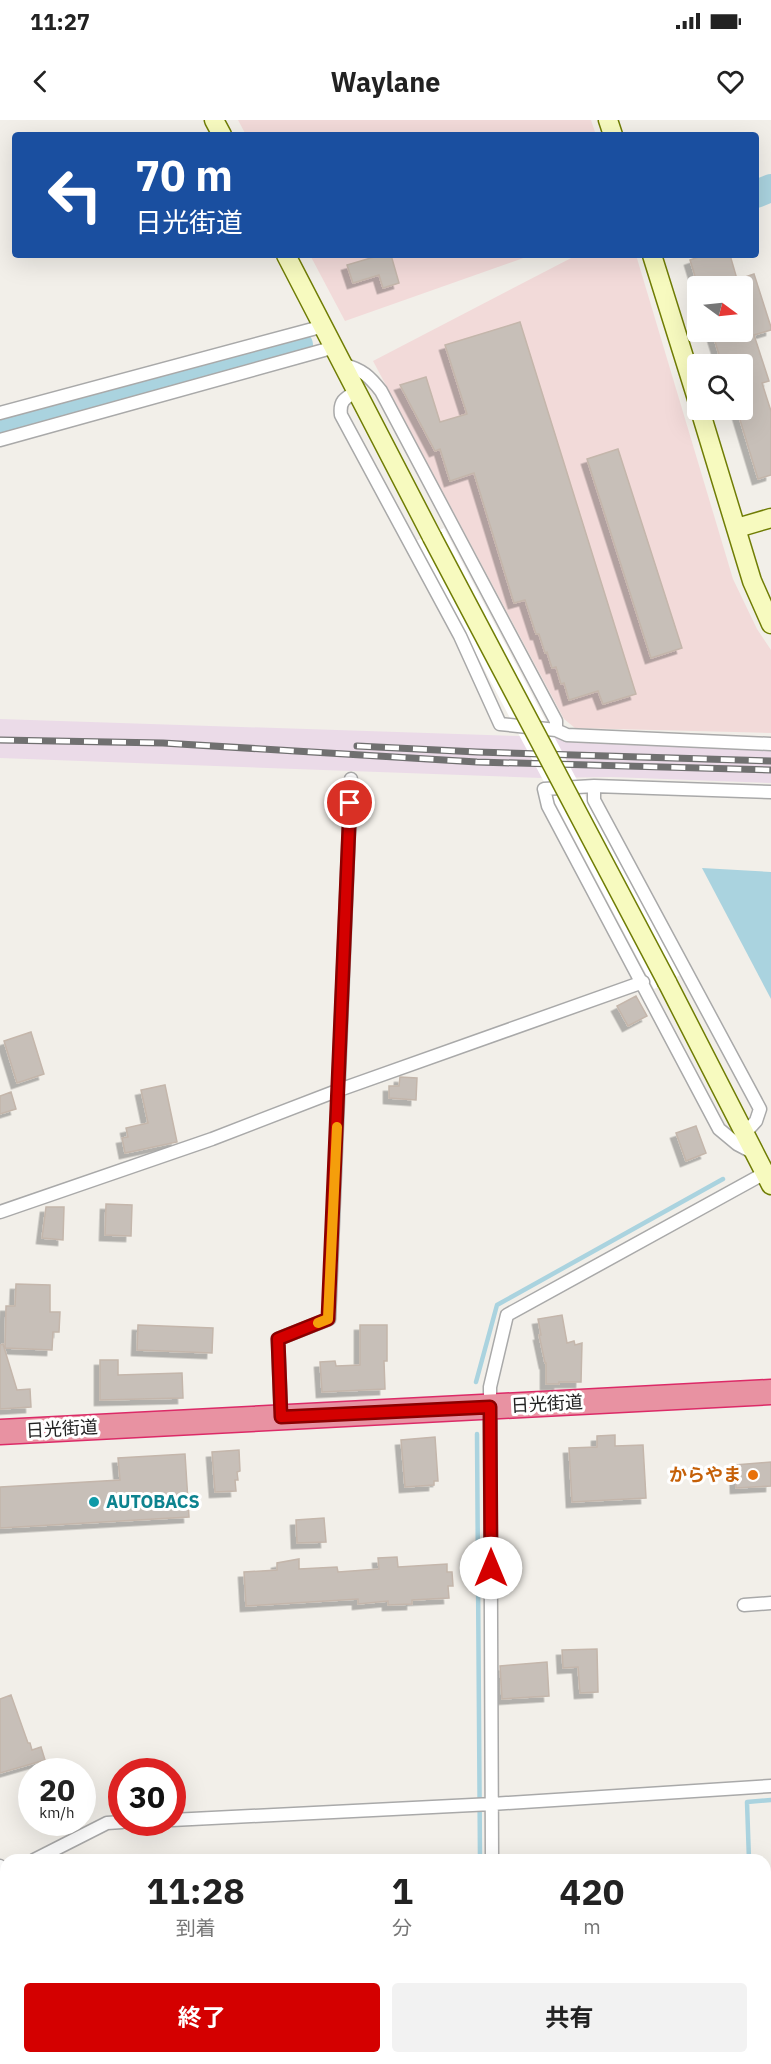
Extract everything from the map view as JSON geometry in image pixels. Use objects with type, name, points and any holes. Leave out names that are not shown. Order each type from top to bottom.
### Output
[{"type":"highway","name":"日光街道","points":[[0,1432],[771,1392]]},
{"type":"street","points":[[288,258],[746,1132],[768,1179],[507,1315],[490,1387],[492,1854]]},
{"type":"street","points":[[653,258],[687,367]]},
{"type":"street","points":[[0,413],[324,326]]},
{"type":"street","points":[[0,440],[335,347]]},
{"type":"street","points":[[344,366],[357,368],[369,375],[381,391],[556,721],[556,730]]},
{"type":"street","points":[[357,391],[342,401],[341,415],[460,636],[500,724],[556,730],[567,735],[771,744]]},
{"type":"street","points":[[703,420],[752,581],[771,624]]},
{"type":"street","points":[[737,528],[771,518]]},
{"type":"street","points":[[281,1417],[278,1339],[328,1319],[351,779]]},
{"type":"street","points":[[594,786],[594,800],[759,1109],[756,1121],[746,1132]]},
{"type":"street","points":[[754,1153],[737,1144],[719,1129],[548,806],[544,789],[594,786],[771,792]]},
{"type":"street","points":[[0,1212],[212,1139],[339,1090],[643,982]]},
{"type":"street","points":[[744,1605],[771,1603]]},
{"type":"street","points":[[186,1819],[492,1804],[771,1786]]},
{"type":"street","points":[[46,1854],[108,1823]]},
{"type":"shaded area","points":[[238,120],[591,120],[595,132],[244,132]]},
{"type":"shaded area","points":[[312,258],[524,258],[345,321]]},
{"type":"shaded area","points":[[571,258],[637,258],[733,579],[757,629],[771,650],[771,733],[575,728],[564,719],[373,361]]},
{"type":"shaded area","points":[[0,719],[519,736],[771,749],[771,783],[611,777],[541,778],[0,758]]},
{"type":"water","points":[[702,868],[771,872],[771,999]]},
{"type":"pier","points":[[444,528],[680,975],[654,989],[416,541]]},
{"type":"building","points":[[371,258],[392,258],[399,283],[383,288],[379,275],[353,283],[347,265]]},
{"type":"building","points":[[731,258],[736,276],[695,276],[690,260]]},
{"type":"building","points":[[754,274],[771,327],[771,330],[754,335],[769,381],[762,383],[771,411],[771,475],[758,479],[740,420],[753,420],[753,354],[719,354],[715,342],[753,342],[753,276],[748,276]]},
{"type":"building","points":[[520,322],[636,694],[603,704],[598,691],[569,700],[556,667],[552,668],[539,634],[536,634],[525,600],[514,603],[474,473],[450,481],[440,449],[435,451],[400,385],[426,377],[440,422],[467,414],[445,345]]},
{"type":"building","points":[[618,449],[682,648],[651,658],[587,459]]},
{"type":"building","points":[[636,996],[647,1016],[628,1026],[617,1006]]},
{"type":"building","points":[[31,1032],[44,1074],[17,1083],[4,1041]]},
{"type":"building","points":[[400,1077],[417,1078],[416,1100],[389,1098],[389,1086],[399,1086]]},
{"type":"building","points":[[165,1085],[177,1142],[125,1153],[122,1138],[128,1137],[126,1128],[148,1123],[141,1090]]},
{"type":"building","points":[[11,1092],[16,1109],[0,1114],[0,1096]]},
{"type":"building","points":[[696,1126],[706,1153],[686,1161],[676,1133]]},
{"type":"building","points":[[106,1204],[132,1205],[131,1236],[105,1235]]},
{"type":"building","points":[[46,1207],[64,1207],[63,1240],[42,1238]]},
{"type":"building","points":[[16,1284],[50,1285],[50,1312],[60,1312],[59,1332],[53,1332],[52,1350],[5,1348],[6,1306],[15,1306]]},
{"type":"building","points":[[562,1315],[567,1343],[574,1341],[575,1345],[582,1343],[581,1382],[546,1384],[546,1363],[539,1335],[541,1335],[538,1319]]},
{"type":"building","points":[[138,1325],[213,1328],[212,1353],[137,1350]]},
{"type":"building","points":[[360,1325],[387,1325],[387,1361],[384,1361],[385,1389],[322,1392],[320,1362],[335,1361],[336,1366],[360,1365]]},
{"type":"building","points":[[3,1344],[17,1390],[30,1389],[31,1407],[0,1409],[0,1345]]},
{"type":"building","points":[[100,1360],[118,1360],[118,1375],[182,1373],[183,1398],[100,1400]]},
{"type":"building","points":[[615,1435],[615,1446],[643,1445],[646,1498],[572,1502],[569,1448],[597,1447],[597,1436]]},
{"type":"building","points":[[435,1437],[438,1481],[434,1481],[434,1485],[405,1487],[401,1440]]},
{"type":"building","points":[[239,1450],[240,1471],[237,1472],[238,1480],[235,1480],[236,1491],[215,1492],[212,1452]]},
{"type":"building","name":"AUTOBACS","points":[[185,1454],[189,1517],[0,1528],[0,1487],[120,1480],[118,1458]]},
{"type":"building","name":"からやま","points":[[771,1462],[771,1486],[736,1488],[735,1465]]},
{"type":"building","points":[[324,1518],[326,1542],[297,1543],[296,1520]]},
{"type":"building","points":[[397,1557],[398,1567],[447,1564],[447,1572],[452,1572],[453,1586],[448,1586],[449,1598],[412,1600],[412,1604],[388,1605],[388,1601],[358,1604],[358,1599],[246,1606],[244,1572],[277,1570],[277,1563],[299,1559],[299,1569],[337,1567],[338,1572],[379,1569],[378,1558]]},
{"type":"building","points":[[597,1649],[598,1692],[580,1693],[578,1667],[563,1668],[562,1650]]},
{"type":"building","points":[[547,1662],[549,1696],[502,1699],[500,1666]]},
{"type":"building","points":[[11,1695],[28,1743],[32,1750],[41,1747],[44,1758],[18,1758],[18,1768],[0,1773],[0,1699]]},
{"type":"waterway","points":[[759,193],[771,188]]},
{"type":"waterway","points":[[0,427],[299,345]]},
{"type":"waterway","points":[[476,1382],[497,1305],[723,1179]]},
{"type":"waterway","points":[[477,1434],[480,1854]]},
{"type":"waterway","points":[[749,1854],[747,1802],[771,1800]]},
{"type":"railway","points":[[0,740],[163,743],[477,762],[771,770]]},
{"type":"railway","points":[[357,746],[771,761]]},
{"type":"slow traffic","points":[[318,1323],[328,1319],[337,1127]]},
{"type":"place","name":"からやま","points":[[753,1475]]},
{"type":"place","name":"AUTOBACS","points":[[94,1502]]},
{"type":"route","points":[[350,803],[328,1319],[278,1339],[281,1417],[490,1407],[491,1568]]}]
